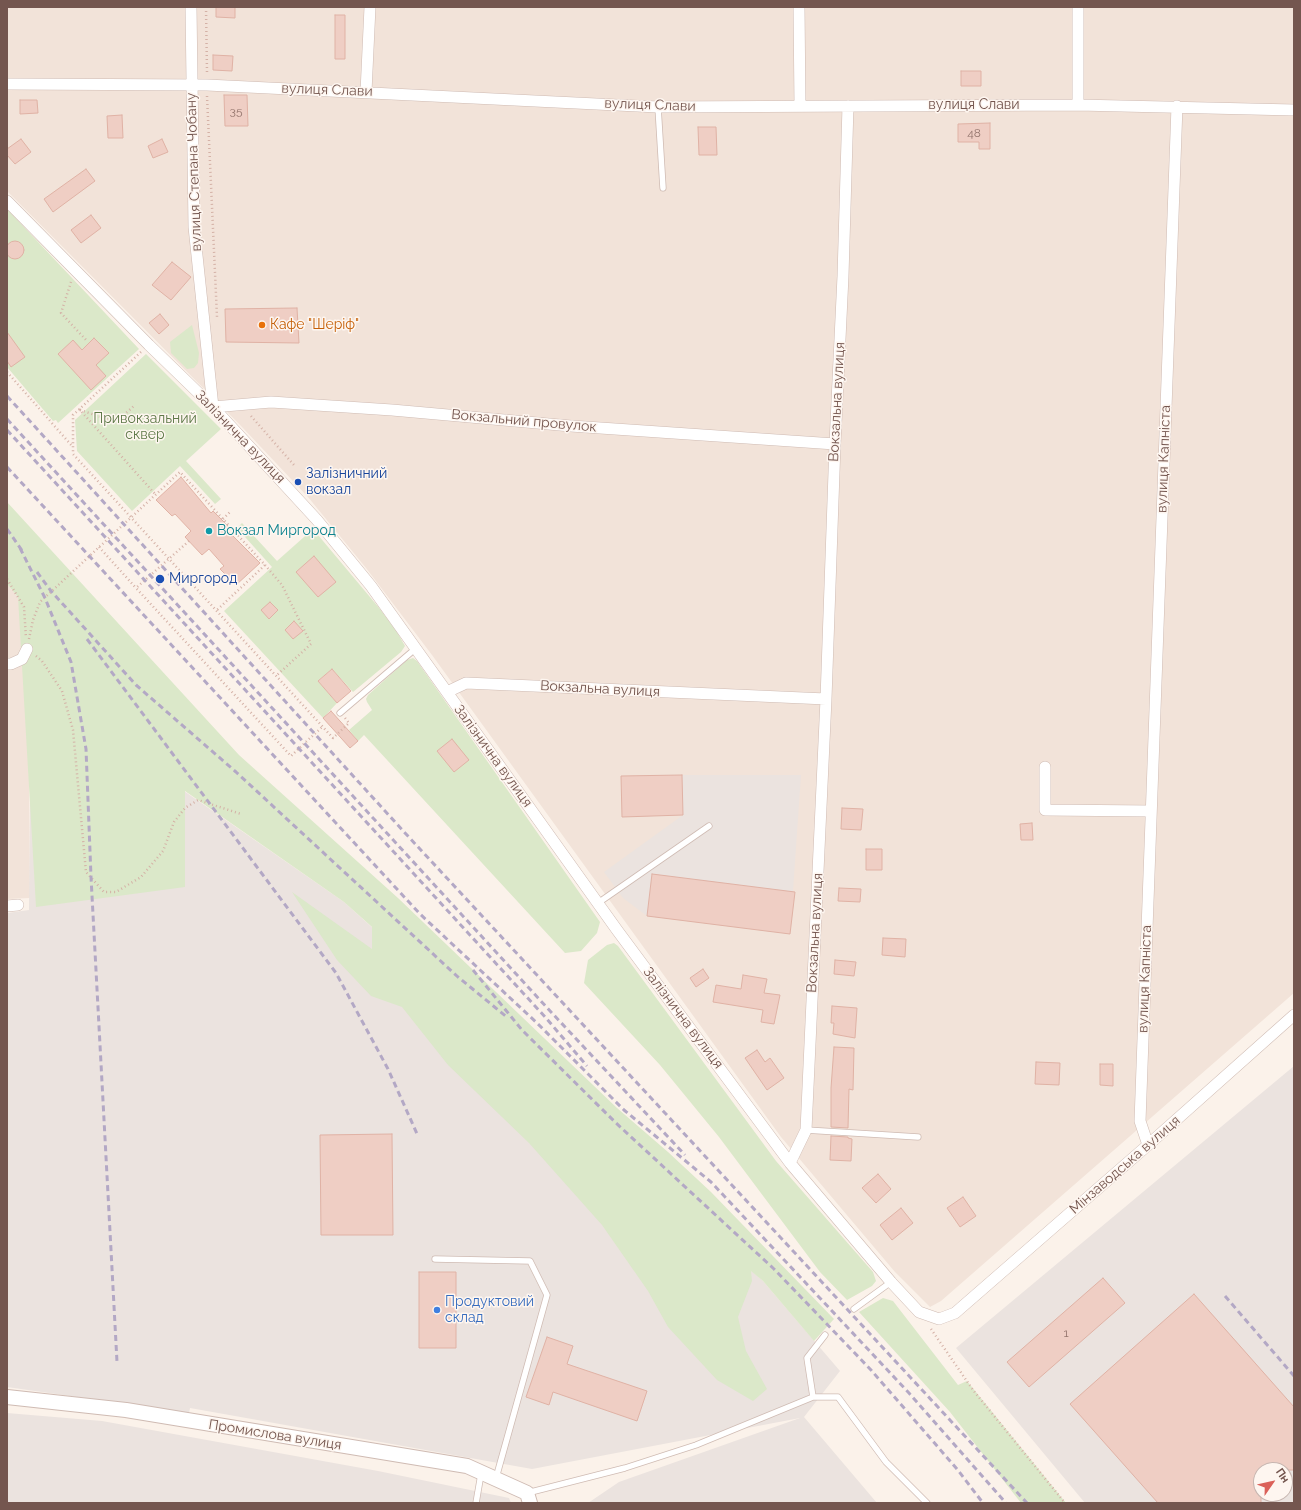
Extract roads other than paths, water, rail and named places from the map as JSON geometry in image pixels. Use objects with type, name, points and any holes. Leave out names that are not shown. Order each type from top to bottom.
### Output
[{"type":"street","name":"вулиця Степана Чобану","points":[[191,7],[194,227],[213,407]]},
{"type":"street","points":[[366,92],[370,7]]},
{"type":"street","points":[[799,7],[800,106]]},
{"type":"street","points":[[1078,7],[1078,105]]},
{"type":"street","name":"вулиця Слави","points":[[7,84],[192,85],[366,92],[658,107],[1078,105],[1177,106],[1294,110]]},
{"type":"street","name":"Вокзальна вулиця","points":[[790,1163],[806,1130],[826,699],[835,444],[844,276],[848,106]]},
{"type":"street","name":"вулиця Капніста","points":[[1148,1145],[1140,1121],[1177,106]]},
{"type":"street","name":"Залізнична вулиця","points":[[7,200],[149,345],[213,407],[317,520],[371,586],[598,903],[790,1163],[891,1282],[919,1312],[939,1319],[955,1313]]},
{"type":"street","name":"Вокзальний провулок","points":[[213,407],[271,402],[571,426],[835,444]]},
{"type":"street","points":[[7,664],[11,664],[22,659],[27,649]]},
{"type":"street","name":"Вокзальна вулиця","points":[[447,692],[466,683],[826,699]]},
{"type":"street","points":[[1045,767],[1045,810],[1151,811]]},
{"type":"street","name":"Мінзаводська вулиця","points":[[955,1313],[1148,1145],[1294,1015]]},
{"type":"street","name":"Промислова вулиця","points":[[7,1397],[126,1410],[467,1466],[495,1479],[529,1498]]},
{"type":"lane","points":[[658,107],[663,188]]},
{"type":"lane","points":[[340,713],[415,649]]},
{"type":"lane","points":[[598,903],[709,826]]},
{"type":"lane","points":[[806,1130],[918,1137]]},
{"type":"lane","points":[[435,1259],[530,1261],[547,1295],[495,1479]]},
{"type":"lane","points":[[854,1309],[891,1282]]},
{"type":"lane","points":[[813,1397],[807,1358],[825,1336]]},
{"type":"lane","points":[[529,1498],[696,1445],[813,1397],[838,1397],[886,1462],[927,1503]]},
{"type":"lane","points":[[476,1503],[481,1473]]},
{"type":"railway","points":[[7,396],[406,834],[1027,1503]]},
{"type":"railway","points":[[7,419],[551,1012],[685,1155]]},
{"type":"railway","points":[[7,430],[546,1018],[587,1066]]},
{"type":"railway","points":[[7,467],[420,914],[537,1023],[624,1110],[711,1182],[909,1393],[1006,1503]]},
{"type":"railway","points":[[7,529],[23,552]]},
{"type":"railway","points":[[20,548],[45,598],[71,662],[86,749],[91,877],[117,1362]]},
{"type":"railway","points":[[37,572],[51,591],[136,685],[236,772],[458,977],[508,1018]]},
{"type":"railway","points":[[87,639],[336,973],[388,1069],[418,1136]]},
{"type":"railway","points":[[473,970],[522,1030],[616,1123],[774,1269],[871,1370],[957,1469],[983,1503]]},
{"type":"railway","points":[[1225,1296],[1294,1376]]},
{"type":"place","name":"Кафе \"Шеріф\"","points":[[262,325]]},
{"type":"place","name":"Залізничний вокзал","points":[[298,482]]},
{"type":"place","name":"Вокзал Миргород","points":[[209,531]]},
{"type":"place","name":"Миргород","points":[[160,579]]},
{"type":"place","name":"Продуктовий склад","points":[[437,1310]]},
{"type":"park label","name":"Привокзальний сквер","points":[[145,428]]}]
